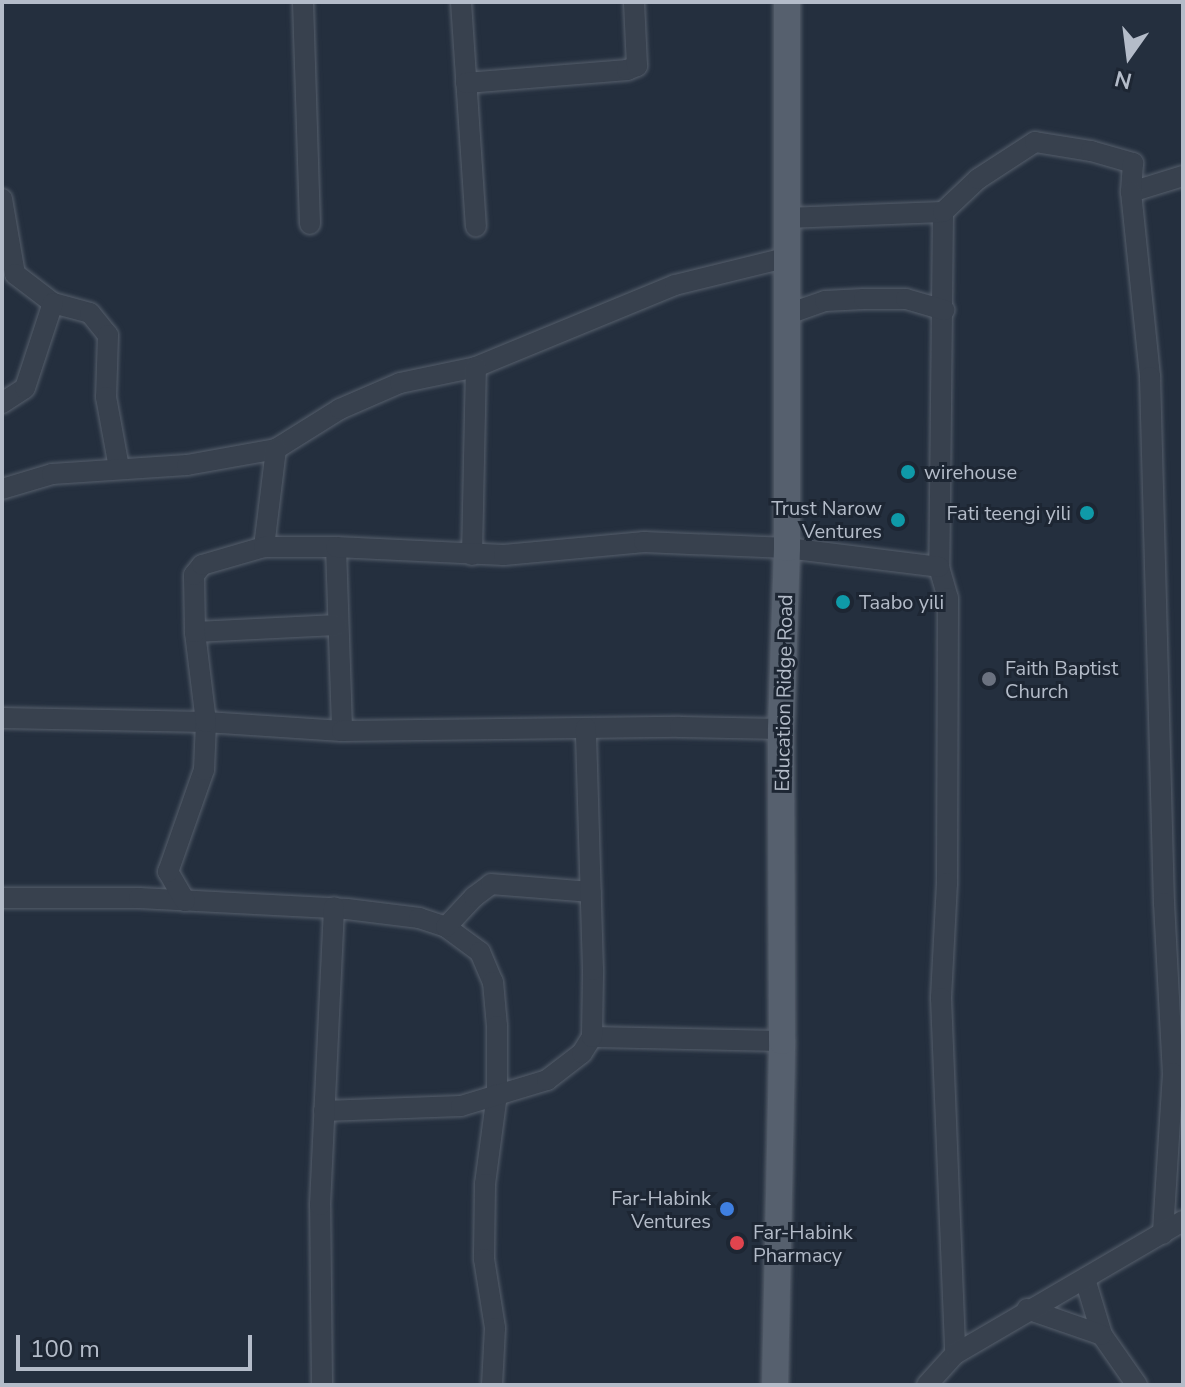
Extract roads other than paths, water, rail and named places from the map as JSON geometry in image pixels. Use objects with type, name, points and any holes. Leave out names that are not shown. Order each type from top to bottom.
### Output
[{"type":"main road","name":"Education Ridge Road","points":[[775,1385],[782,1041],[781,729],[787,548],[787,2]]},
{"type":"street","points":[[303,2],[310,224]]},
{"type":"street","points":[[461,2],[476,226]]},
{"type":"street","points":[[466,83],[637,66],[634,2]]},
{"type":"street","points":[[786,218],[943,212],[978,179],[1035,142],[1091,151],[1133,163],[1131,192],[1150,377],[1164,903],[1173,1073],[1163,1234]]},
{"type":"street","points":[[1131,192],[1183,176]]},
{"type":"street","points":[[2,199],[15,274],[53,303],[90,313],[108,335],[106,397],[119,468]]},
{"type":"street","points":[[943,212],[939,567],[948,598],[947,883],[941,998],[955,1354]]},
{"type":"street","points":[[2,489],[52,474],[187,465],[276,449],[340,409],[400,383],[476,367],[675,285],[785,258]]},
{"type":"street","points":[[785,315],[825,301],[864,299],[906,299],[944,310]]},
{"type":"street","points":[[2,403],[25,388],[53,303]]},
{"type":"street","points":[[472,555],[476,367]]},
{"type":"street","points":[[264,547],[276,449]]},
{"type":"street","points":[[139,898],[168,872],[204,770],[206,722],[195,632],[194,575],[202,565],[264,547],[336,547],[472,555],[644,542],[787,548],[939,567]]},
{"type":"street","points":[[336,547],[342,731]]},
{"type":"street","points":[[195,632],[337,625]]},
{"type":"street","points":[[2,718],[206,722],[342,731],[781,729]]},
{"type":"street","points":[[324,1111],[461,1106],[547,1080],[568,1067],[592,1037],[586,728]]},
{"type":"street","points":[[168,872],[185,901]]},
{"type":"street","points":[[446,927],[491,884],[591,892]]},
{"type":"street","points":[[2,898],[139,898],[334,907],[419,918],[446,927],[480,952],[493,982],[497,1094],[485,1184],[484,1259],[495,1328],[492,1385]]},
{"type":"street","points":[[322,1385],[320,1205],[334,907]]},
{"type":"street","points":[[592,1037],[782,1041]]},
{"type":"street","points":[[927,1385],[955,1354],[1027,1309],[1183,1221]]},
{"type":"street","points":[[1085,1279],[1102,1335],[1137,1385]]},
{"type":"street","points":[[1027,1309],[1102,1335]]},
{"type":"place","name":"wirehouse","points":[[908,472]]},
{"type":"place","name":"Fati teengi yili","points":[[1087,513]]},
{"type":"place","name":"Trust Narow Ventures","points":[[898,520]]},
{"type":"place","name":"Taabo yili","points":[[843,602]]},
{"type":"place","name":"Faith Baptist Church","points":[[989,679]]},
{"type":"place","name":"Far-Habink Ventures","points":[[727,1209]]},
{"type":"place","name":"Far-Habink Pharmacy","points":[[737,1243]]}]
